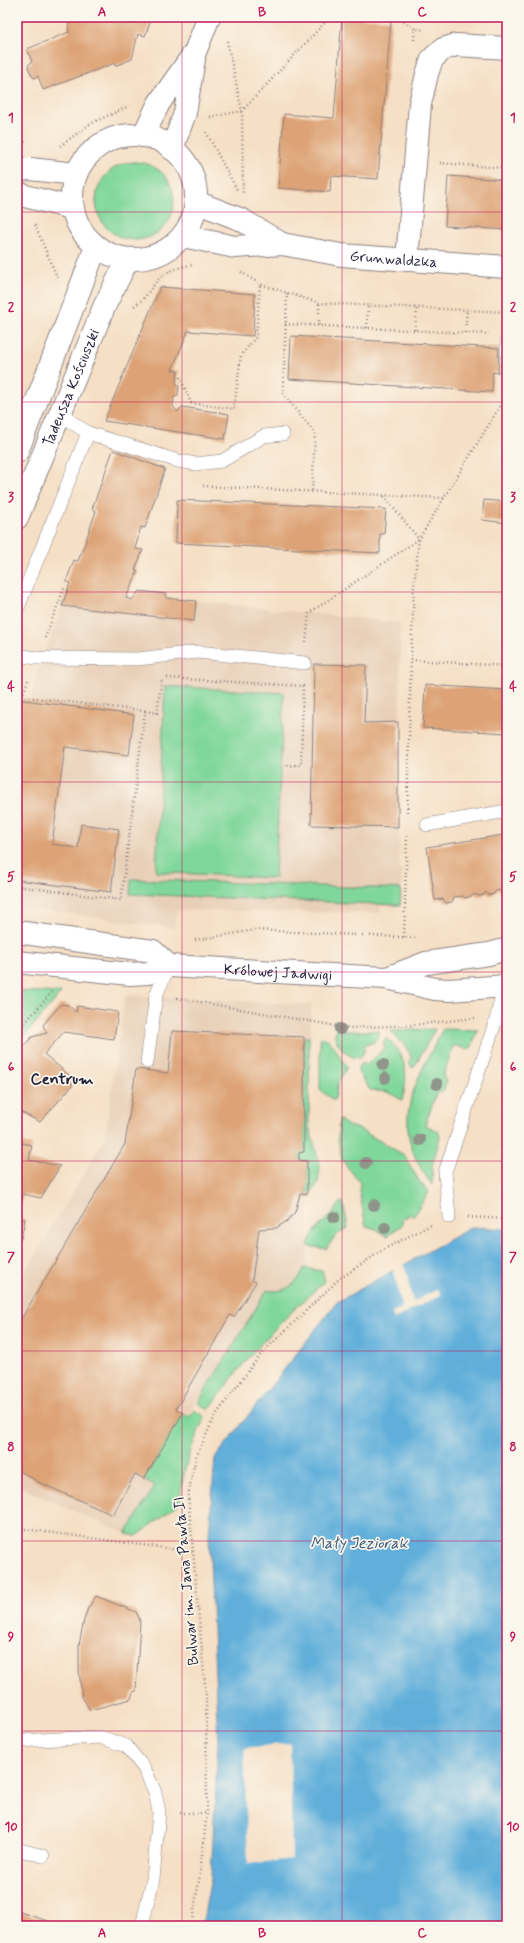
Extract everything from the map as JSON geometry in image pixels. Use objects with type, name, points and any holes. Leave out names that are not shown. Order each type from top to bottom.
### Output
[{"type":"street","points":[[172,148],[185,113],[195,52],[209,17]]},
{"type":"street","points":[[407,260],[420,104],[432,60],[443,49],[456,45],[507,48]]},
{"type":"street","points":[[143,136],[159,103],[195,52]]},
{"type":"street","points":[[126,135],[143,136],[158,140],[172,148],[186,164],[194,182],[196,202],[192,220],[183,236],[167,250],[149,258],[128,259],[111,255],[96,247],[85,236],[77,223],[72,208],[72,191],[76,174],[84,160],[96,148],[110,140],[126,135]]},
{"type":"street","points":[[17,170],[30,169],[76,174]]},
{"type":"street","points":[[17,192],[25,196],[72,208]]},
{"type":"street","name":"Grunwaldzka","points":[[196,202],[242,220],[282,244]]},
{"type":"street","name":"Grunwaldzka","points":[[183,236],[235,247],[282,244],[341,255],[507,266]]},
{"type":"street","name":"Tadeusza Kościuszki","points":[[17,452],[96,247]]},
{"type":"street","name":"Tadeusza Kościuszki","points":[[17,518],[104,307],[128,259]]},
{"type":"street","points":[[17,932],[153,951],[169,966]]},
{"type":"street","name":"Królowej Jadwigi","points":[[387,978],[426,963],[488,954],[507,949]]},
{"type":"street","name":"Królowej Jadwigi","points":[[17,962],[130,974],[148,974],[169,966],[387,978],[435,989],[449,990],[505,986]]},
{"type":"lane","points":[[507,341],[507,384]]},
{"type":"lane","points":[[62,408],[70,421],[88,433],[178,461],[196,464],[222,460],[264,436],[283,434]]},
{"type":"lane","points":[[17,610],[88,433]]},
{"type":"lane","points":[[17,655],[37,658],[138,659],[197,652],[304,663]]},
{"type":"lane","points":[[427,825],[507,811]]},
{"type":"lane","points":[[147,1062],[156,995],[169,966]]},
{"type":"lane","points":[[450,1216],[445,1172],[496,1020],[505,986]]},
{"type":"lane","points":[[17,1741],[100,1737],[126,1746],[144,1768],[155,1792],[159,1812],[153,1879],[142,1926]]},
{"type":"lane","points":[[17,1849],[43,1856]]},
{"type":"path","points":[[206,118],[242,111],[330,17]]},
{"type":"path","points":[[203,126],[243,199],[242,111],[226,37]]},
{"type":"path","points":[[17,77],[20,140]]},
{"type":"path","points":[[57,148],[90,124],[132,104]]},
{"type":"path","points":[[435,163],[504,168],[505,150]]},
{"type":"path","points":[[33,221],[57,278]]},
{"type":"path","points":[[132,307],[144,300],[163,276],[183,266],[198,264]]},
{"type":"path","points":[[237,269],[260,284],[319,303],[507,312]]},
{"type":"path","points":[[180,377],[191,403],[234,409],[241,355],[256,337],[260,284]]},
{"type":"path","points":[[287,292],[283,394],[315,432],[312,491]]},
{"type":"path","points":[[318,325],[319,303]]},
{"type":"path","points":[[367,328],[368,305]]},
{"type":"path","points":[[415,330],[417,308]]},
{"type":"path","points":[[465,333],[467,310]]},
{"type":"path","points":[[286,324],[493,334]]},
{"type":"path","points":[[306,633],[308,613],[419,539],[503,401]]},
{"type":"path","points":[[178,461],[180,473],[198,486],[444,498]]},
{"type":"path","points":[[382,495],[419,539],[414,586],[407,818]]},
{"type":"path","points":[[411,660],[507,666]]},
{"type":"path","points":[[17,696],[157,713],[161,678],[303,686],[301,765],[283,766]]},
{"type":"path","points":[[17,886],[121,900],[145,711]]},
{"type":"path","points":[[404,937],[407,826]]},
{"type":"path","points":[[193,941],[255,930],[420,938]]},
{"type":"path","points":[[17,1032],[57,987]]},
{"type":"path","points":[[156,995],[348,1028],[413,1025],[473,1018],[496,1020]]},
{"type":"path","name":"Bulwar im. Jana Pawła II","points":[[191,1926],[199,1881],[207,1813],[206,1696],[188,1495],[196,1457],[215,1416],[261,1354],[338,1280],[384,1249],[450,1216],[507,1219]]},
{"type":"path","points":[[17,1528],[194,1552]]},
{"type":"path","points":[[159,1812],[207,1813]]},
{"type":"shaded area","points":[[196,601],[400,623],[399,870],[402,871],[401,907],[381,906],[380,913],[176,910],[174,928],[17,906],[17,699],[31,701],[34,682],[62,606],[194,621]]},
{"type":"shaded area","points":[[125,995],[311,1005],[307,1270],[305,1281],[236,1350],[195,1403],[179,1432],[136,1538],[17,1486],[17,1286],[105,1138]]},
{"type":"green space","points":[[135,162],[150,165],[163,173],[171,186],[174,201],[171,216],[163,229],[150,237],[135,240],[120,237],[107,229],[99,216],[96,201],[99,186],[107,173],[120,165]]},
{"type":"green space","points":[[165,686],[284,693],[275,878],[156,872]]},
{"type":"green space","points":[[131,879],[401,889],[400,905],[130,894]]},
{"type":"green space","points":[[17,991],[61,993],[17,1045]]},
{"type":"green space","points":[[337,1028],[343,1028],[343,1031],[379,1031],[379,1037],[374,1042],[365,1045],[363,1054],[355,1058],[346,1053],[336,1040],[335,1035]]},
{"type":"green space","points":[[435,1029],[414,1067],[412,1068],[409,1060],[412,1059],[403,1041],[400,1042],[391,1031]]},
{"type":"green space","points":[[443,1029],[478,1030],[471,1048],[466,1049],[454,1045],[443,1076],[446,1082],[444,1090],[436,1094],[425,1125],[438,1131],[440,1137],[432,1166],[432,1185],[418,1163],[411,1143],[408,1125],[409,1106],[414,1088],[422,1069]]},
{"type":"green space","points":[[304,1037],[309,1037],[309,1126],[320,1166],[318,1183],[314,1189],[307,1194],[307,1161],[299,1160],[299,1153],[304,1152]]},
{"type":"green space","points":[[323,1037],[330,1041],[347,1067],[338,1083],[335,1099],[333,1100],[320,1090],[320,1038]]},
{"type":"green space","points":[[386,1039],[388,1039],[399,1053],[405,1067],[406,1075],[402,1100],[388,1092],[370,1090],[358,1072],[358,1067],[363,1063],[365,1066],[386,1046],[383,1044]]},
{"type":"green space","points":[[339,1119],[348,1126],[359,1129],[404,1155],[419,1181],[429,1192],[413,1217],[411,1214],[401,1220],[403,1224],[387,1236],[376,1229],[366,1226],[359,1191],[360,1183],[342,1160],[338,1139]]},
{"type":"green space","points":[[343,1202],[348,1228],[336,1235],[326,1249],[308,1246],[313,1234],[339,1203]]},
{"type":"green space","points":[[304,1268],[322,1271],[325,1281],[293,1310],[248,1358],[221,1392],[209,1410],[198,1403],[267,1290],[274,1291],[285,1289],[298,1279]]},
{"type":"green space","points":[[194,1410],[205,1417],[188,1458],[180,1503],[137,1536],[126,1534],[155,1486],[144,1479],[183,1413],[190,1417]]},
{"type":"water","name":"Mały Jeziorak","points":[[472,1227],[507,1229],[507,1926],[202,1926],[211,1878],[218,1743],[209,1535],[215,1458],[337,1302]]},
{"type":"pier","points":[[404,1262],[413,1302],[438,1289],[441,1295],[394,1319],[392,1313],[402,1307],[393,1268]]},
{"type":"pier","points":[[290,1743],[292,1859],[248,1864],[244,1748]]},
{"type":"building","points":[[70,17],[152,17],[145,36],[138,34],[132,59],[115,66],[115,63],[43,90],[38,76],[34,78],[28,67],[32,62],[27,49],[69,32],[68,28]]},
{"type":"building","points":[[342,17],[391,20],[378,179],[331,176],[330,192],[278,188],[284,114],[334,118]]},
{"type":"building","points":[[448,176],[507,180],[507,230],[445,226]]},
{"type":"building","points":[[160,287],[255,294],[253,336],[188,331],[172,370],[178,371],[176,383],[179,385],[178,395],[174,397],[173,406],[177,412],[182,407],[229,414],[225,439],[104,421]]},
{"type":"building","points":[[291,336],[499,348],[498,373],[493,372],[492,392],[289,379]]},
{"type":"building","points":[[113,450],[165,469],[145,528],[141,527],[135,549],[143,550],[135,570],[138,571],[126,598],[132,600],[139,591],[166,594],[166,598],[196,601],[194,621],[62,606],[70,583],[66,582],[74,560],[78,561],[85,543],[96,511],[92,509]]},
{"type":"building","points":[[177,500],[386,509],[384,534],[380,534],[380,553],[176,543]]},
{"type":"building","points":[[484,500],[507,502],[507,523],[482,520]]},
{"type":"building","points":[[314,664],[366,665],[364,723],[398,722],[398,827],[311,825]]},
{"type":"building","points":[[425,685],[507,690],[507,733],[423,728]]},
{"type":"building","points":[[17,699],[134,715],[129,755],[65,747],[52,844],[78,848],[81,824],[119,829],[111,892],[17,880]]},
{"type":"building","points":[[507,818],[507,892],[501,893],[499,890],[494,894],[489,895],[485,892],[484,895],[478,896],[476,894],[465,898],[463,896],[454,897],[452,902],[446,903],[443,899],[435,900],[427,847],[503,835],[502,829]]},
{"type":"building","points":[[61,1004],[68,1005],[76,1012],[77,1006],[118,1012],[114,1039],[64,1032],[44,1054],[70,1076],[72,1086],[40,1122],[17,1110],[17,1054],[32,1037],[47,1033],[43,1025]]},
{"type":"building","points":[[172,1031],[304,1037],[304,1152],[299,1153],[299,1160],[307,1161],[307,1194],[300,1194],[295,1212],[287,1221],[276,1228],[259,1229],[252,1280],[256,1282],[234,1317],[230,1315],[176,1409],[183,1413],[144,1479],[135,1474],[113,1515],[38,1482],[17,1469],[17,1326],[125,1144],[136,1069],[168,1073]]},
{"type":"building","points":[[17,1142],[32,1145],[29,1160],[60,1166],[41,1198],[23,1194],[18,1218],[25,1219],[21,1239],[17,1242]]},
{"type":"building","points":[[96,1596],[136,1612],[140,1620],[136,1691],[133,1692],[131,1699],[90,1710],[82,1697],[79,1670],[79,1645],[88,1608]]},
{"type":"building","points":[[17,1911],[63,1926],[17,1926]]},
{"type":"district","name":"Centrum","points":[[62,1078]]}]
